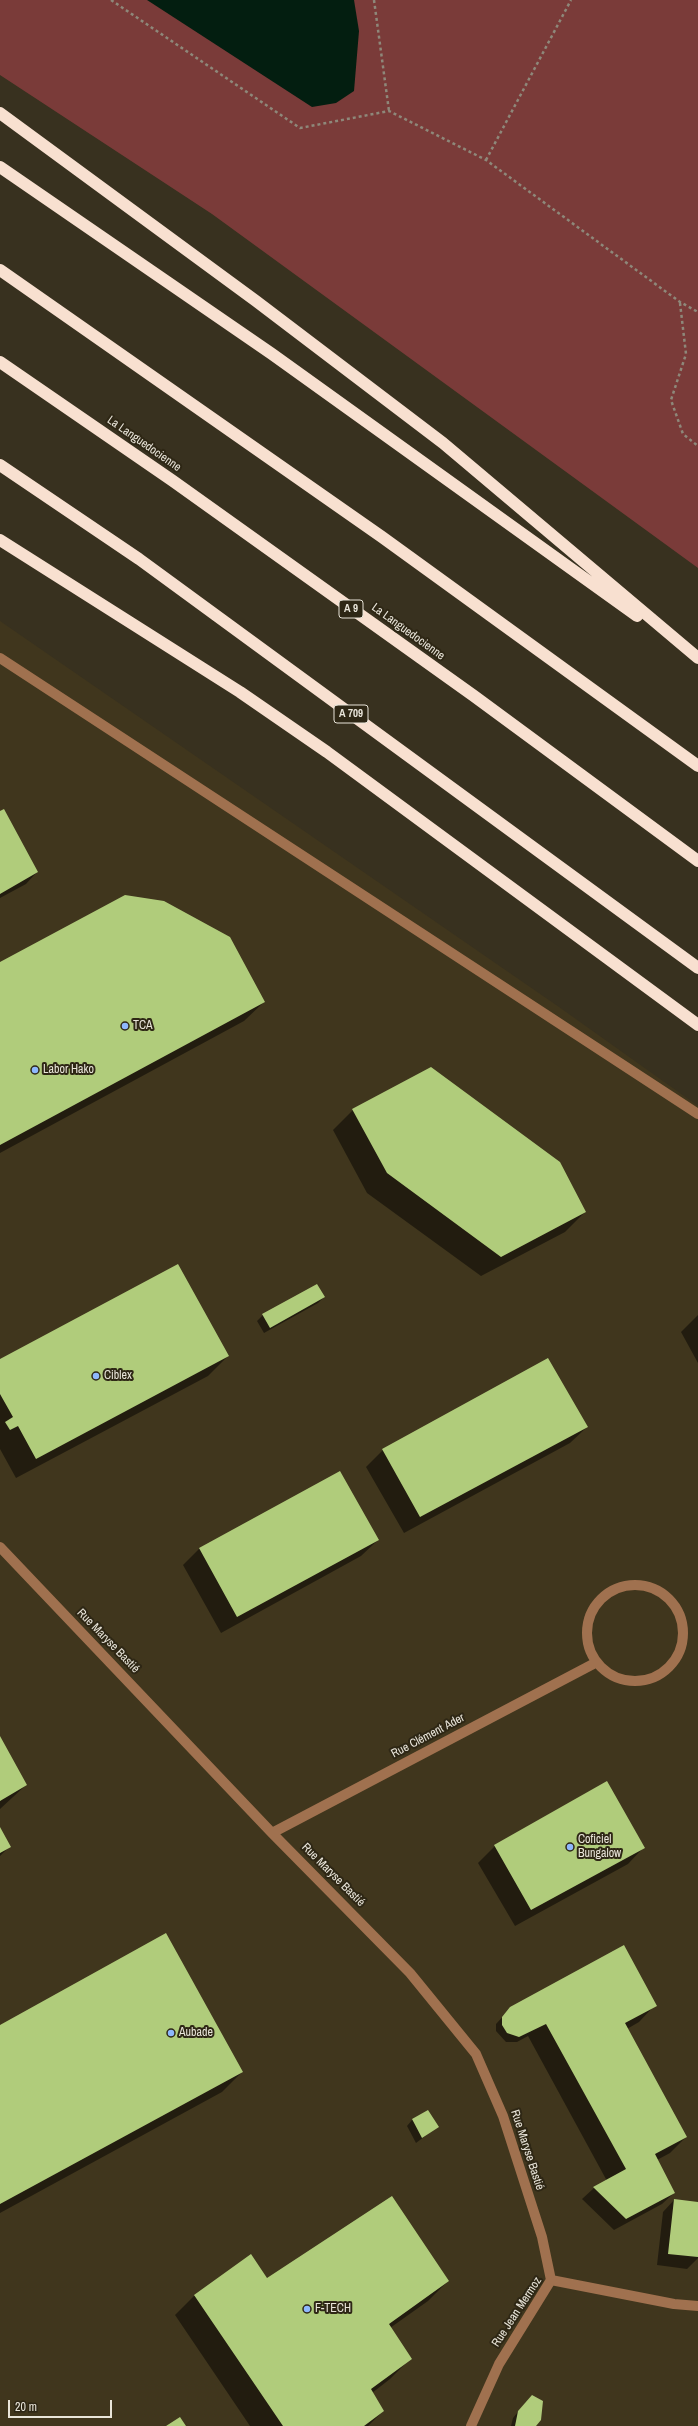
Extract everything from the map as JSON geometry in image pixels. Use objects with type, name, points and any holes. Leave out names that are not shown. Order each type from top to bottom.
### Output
[{"type":"highway","points":[[0,113],[256,300],[443,443],[698,659]]},
{"type":"highway","points":[[0,167],[272,354],[698,659]]},
{"type":"highway","points":[[0,270],[382,537],[698,766]]},
{"type":"highway","name":"La Languedocienne","points":[[0,362],[205,504],[474,696],[698,861]]},
{"type":"highway","name":"A 709","points":[[0,465],[146,564],[698,968]]},
{"type":"highway","points":[[0,540],[240,692],[326,752],[698,1025]]},
{"type":"street","points":[[0,658],[698,1114]]},
{"type":"street","name":"Rue Maryse Bastié","points":[[0,1547],[272,1832],[410,1972],[476,2054],[503,2116],[542,2237],[551,2280]]},
{"type":"street","points":[[629,1584],[646,1585],[662,1592],[674,1603],[682,1616],[684,1632],[682,1647],[675,1661],[665,1672],[651,1679],[637,1682],[621,1680],[607,1673],[597,1662],[589,1647],[587,1630],[590,1614],[600,1600],[608,1593],[629,1584]]},
{"type":"street","name":"Rue Clément Ader","points":[[272,1832],[597,1662]]},
{"type":"street","name":"Rue Jean Mermoz","points":[[471,2426],[499,2364],[551,2280],[674,2304],[698,2306]]},
{"type":"path","points":[[111,0],[300,128],[389,111],[486,160],[680,302],[698,312]]},
{"type":"path","points":[[374,0],[389,111]]},
{"type":"path","points":[[486,160],[571,0]]},
{"type":"path","points":[[680,302],[686,354],[671,400],[683,434],[698,446]]},
{"type":"shaded area","points":[[0,0],[698,0],[698,568],[212,214],[0,75]]},
{"type":"shaded area","points":[[147,0],[354,0],[359,31],[354,91],[336,103],[312,107]]},
{"type":"shaded area","points":[[0,621],[559,1007],[698,1106],[698,2426],[0,2426]]},
{"type":"building","points":[[4,809],[38,872],[0,894],[0,811]]},
{"type":"building","points":[[125,895],[164,901],[230,937],[265,1002],[0,1145],[0,962]]},
{"type":"building","points":[[431,1067],[560,1162],[586,1212],[501,1257],[387,1173],[352,1109]]},
{"type":"building","name":"Ciblex","points":[[178,1264],[229,1356],[36,1459],[18,1426],[10,1430],[5,1422],[13,1417],[0,1394],[0,1359]]},
{"type":"building","points":[[317,1284],[325,1297],[270,1328],[262,1314]]},
{"type":"building","points":[[548,1358],[588,1427],[420,1517],[382,1449]]},
{"type":"building","points":[[340,1471],[379,1540],[237,1617],[199,1548]]},
{"type":"building","points":[[0,1736],[27,1785],[0,1801]]},
{"type":"building","name":"Coficiel Bungalow","points":[[607,1781],[645,1848],[531,1910],[494,1845]]},
{"type":"building","points":[[0,1827],[11,1847],[0,1853]]},
{"type":"building","points":[[166,1933],[243,2072],[0,2204],[0,2025]]},
{"type":"building","points":[[624,1945],[657,2006],[625,2023],[687,2137],[655,2154],[675,2193],[626,2219],[593,2187],[626,2169],[546,2024],[519,2037],[507,2033],[502,2025],[502,2017],[510,2007]]},
{"type":"building","points":[[428,2110],[439,2127],[422,2138],[412,2119]]},
{"type":"building","name":"F-TECH","points":[[392,2196],[449,2281],[389,2324],[412,2359],[371,2389],[384,2411],[364,2426],[283,2426],[194,2295],[251,2254],[267,2278]]},
{"type":"building","points":[[674,2199],[698,2202],[698,2257],[668,2254]]},
{"type":"building","points":[[532,2395],[543,2401],[541,2420],[536,2426],[515,2426],[518,2411]]},
{"type":"building","points":[[180,2417],[186,2426],[166,2426]]},
{"type":"place","name":"TCA","points":[[125,1026]]},
{"type":"place","name":"Labor Hako","points":[[35,1070]]},
{"type":"place","name":"Ciblex","points":[[96,1376]]},
{"type":"place","name":"Coficiel Bungalow","points":[[570,1847]]},
{"type":"place","name":"Aubade","points":[[171,2033]]},
{"type":"place","name":"F-TECH","points":[[307,2309]]}]
